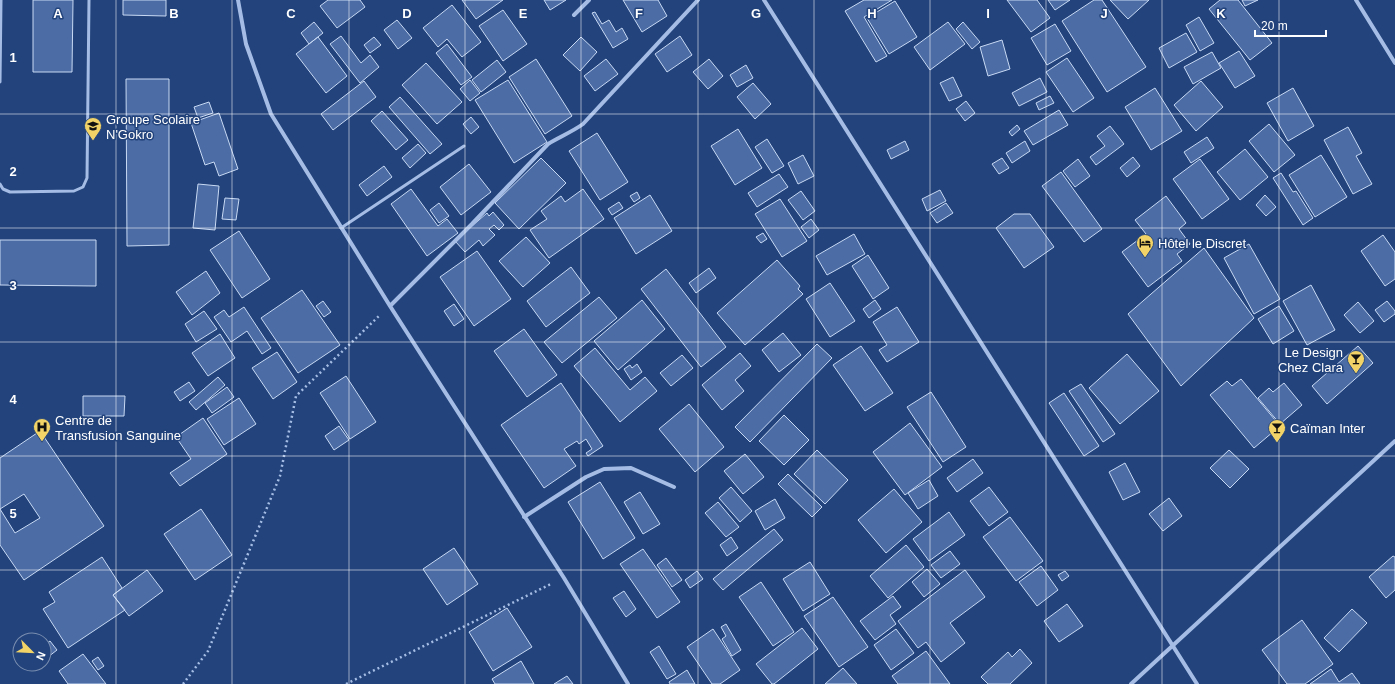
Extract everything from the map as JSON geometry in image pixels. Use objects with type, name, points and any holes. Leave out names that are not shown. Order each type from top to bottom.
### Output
[{"type":"street","points":[[238,0],[246,44],[271,114],[390,306],[564,578],[628,684]]},
{"type":"street","points":[[574,15],[589,0]]},
{"type":"street","points":[[390,306],[472,224],[548,144],[583,124],[698,0]]},
{"type":"street","points":[[764,0],[1197,684]]},
{"type":"street","points":[[1356,0],[1395,63]]},
{"type":"street","points":[[1131,684],[1395,441]]},
{"type":"street","points":[[524,517],[586,477],[604,469],[631,468],[674,487]]},
{"type":"lane","points":[[0,82],[1,0]]},
{"type":"lane","points":[[0,184],[3,189],[10,192],[74,191],[83,187],[87,178],[89,0]]},
{"type":"lane","points":[[341,228],[464,146]]},
{"type":"path","points":[[183,684],[208,651],[280,476],[296,396],[390,306]]},
{"type":"path","points":[[346,684],[564,578]]},
{"type":"building","points":[[33,0],[73,0],[72,72],[33,72]]},
{"type":"building","points":[[123,0],[166,0],[166,16],[123,15]]},
{"type":"building","points":[[328,0],[360,0],[365,7],[337,28],[320,6]]},
{"type":"building","points":[[462,0],[503,0],[476,19]]},
{"type":"building","points":[[544,0],[566,0],[550,10]]},
{"type":"building","points":[[623,0],[658,0],[667,16],[642,32]]},
{"type":"building","points":[[864,0],[892,0],[864,17],[887,56],[876,62],[845,11]]},
{"type":"building","points":[[1007,0],[1037,0],[1050,18],[1031,32]]},
{"type":"building","points":[[1048,0],[1070,0],[1055,10]]},
{"type":"building","points":[[1094,0],[1102,0],[1146,67],[1107,92],[1062,21]]},
{"type":"building","points":[[1110,0],[1149,0],[1128,19]]},
{"type":"building","points":[[1220,0],[1238,0],[1272,43],[1250,60],[1209,9]]},
{"type":"building","points":[[1242,0],[1258,0],[1245,6]]},
{"type":"building","points":[[895,1],[917,37],[889,54],[867,18]]},
{"type":"building","points":[[452,5],[481,42],[462,57],[447,39],[438,47],[423,28]]},
{"type":"building","points":[[503,10],[527,44],[503,61],[479,26]]},
{"type":"building","points":[[595,12],[602,24],[609,20],[616,32],[622,28],[628,39],[613,48],[592,13]]},
{"type":"building","points":[[1199,17],[1214,43],[1200,51],[1186,25]]},
{"type":"building","points":[[397,20],[412,38],[398,49],[384,30]]},
{"type":"building","points":[[314,22],[323,33],[309,44],[301,33]]},
{"type":"building","points":[[948,22],[965,44],[930,70],[914,47]]},
{"type":"building","points":[[963,22],[980,42],[972,49],[956,29]]},
{"type":"building","points":[[1055,24],[1071,51],[1047,65],[1031,38]]},
{"type":"building","points":[[1186,33],[1197,52],[1169,68],[1159,48]]},
{"type":"building","points":[[341,36],[361,63],[370,55],[379,67],[360,83],[330,44]]},
{"type":"building","points":[[680,36],[692,55],[667,72],[655,54]]},
{"type":"building","points":[[318,37],[347,76],[326,93],[296,54]]},
{"type":"building","points":[[374,37],[381,45],[370,53],[364,45]]},
{"type":"building","points":[[581,37],[597,52],[580,71],[563,55]]},
{"type":"building","points":[[1002,40],[1010,69],[988,76],[980,47]]},
{"type":"building","points":[[447,44],[472,77],[461,85],[436,53]]},
{"type":"building","points":[[1239,51],[1255,76],[1235,88],[1219,63]]},
{"type":"building","points":[[1212,52],[1221,68],[1193,84],[1184,67]]},
{"type":"building","points":[[1067,58],[1094,98],[1073,112],[1046,72]]},
{"type":"building","points":[[536,59],[572,116],[545,134],[509,77]]},
{"type":"building","points":[[606,59],[618,74],[595,91],[584,76]]},
{"type":"building","points":[[709,59],[723,76],[708,89],[693,72]]},
{"type":"building","points":[[497,60],[506,72],[481,92],[472,80]]},
{"type":"building","points":[[426,63],[462,102],[437,124],[402,85]]},
{"type":"building","points":[[746,65],[753,78],[737,87],[730,75]]},
{"type":"building","points":[[953,77],[962,96],[949,101],[940,83]]},
{"type":"building","points":[[1040,78],[1047,92],[1019,106],[1012,93]]},
{"type":"building","points":[[126,79],[169,79],[169,245],[127,246]]},
{"type":"building","points":[[470,80],[480,93],[470,101],[460,89]]},
{"type":"building","points":[[508,80],[547,142],[514,163],[475,100]]},
{"type":"building","points":[[364,81],[376,97],[333,130],[321,114]]},
{"type":"building","points":[[1201,81],[1223,107],[1196,131],[1174,105]]},
{"type":"building","points":[[753,83],[771,104],[755,119],[737,97]]},
{"type":"building","points":[[1155,88],[1182,131],[1151,150],[1125,107]]},
{"type":"building","points":[[1293,88],[1314,126],[1288,141],[1267,103]]},
{"type":"building","points":[[1050,96],[1054,103],[1039,110],[1036,103]]},
{"type":"building","points":[[400,97],[442,144],[430,154],[389,107]]},
{"type":"building","points":[[966,101],[975,113],[965,121],[956,109]]},
{"type":"building","points":[[209,102],[213,113],[198,118],[194,107]]},
{"type":"building","points":[[1059,110],[1068,125],[1033,145],[1024,131]]},
{"type":"building","points":[[382,111],[408,140],[396,150],[371,121]]},
{"type":"building","points":[[219,113],[238,169],[219,176],[214,162],[205,165],[191,123]]},
{"type":"building","points":[[471,117],[479,127],[471,134],[463,124]]},
{"type":"building","points":[[1269,124],[1295,155],[1274,172],[1249,141]]},
{"type":"building","points":[[1017,125],[1020,129],[1012,136],[1009,132]]},
{"type":"building","points":[[1110,126],[1124,144],[1096,165],[1090,157],[1105,146],[1097,136]]},
{"type":"building","points":[[1348,127],[1362,153],[1356,156],[1372,184],[1353,194],[1324,140]]},
{"type":"building","points":[[738,129],[762,168],[735,185],[711,146]]},
{"type":"building","points":[[597,133],[628,182],[600,200],[569,151]]},
{"type":"building","points":[[1207,137],[1214,148],[1191,163],[1184,152]]},
{"type":"building","points":[[767,139],[784,166],[772,173],[755,147]]},
{"type":"building","points":[[905,141],[909,150],[891,159],[887,150]]},
{"type":"building","points":[[1025,141],[1030,151],[1012,163],[1006,153]]},
{"type":"building","points":[[418,144],[426,153],[410,168],[402,158]]},
{"type":"building","points":[[1245,149],[1268,177],[1240,200],[1217,172]]},
{"type":"building","points":[[803,155],[814,176],[798,184],[788,163]]},
{"type":"building","points":[[1321,155],[1347,197],[1315,217],[1289,175]]},
{"type":"building","points":[[1133,157],[1140,166],[1127,177],[1120,168]]},
{"type":"building","points":[[541,158],[566,183],[519,229],[495,203]]},
{"type":"building","points":[[1002,158],[1009,168],[999,174],[992,164]]},
{"type":"building","points":[[1078,159],[1090,176],[1075,187],[1063,171]]},
{"type":"building","points":[[1200,159],[1229,199],[1202,219],[1173,179]]},
{"type":"building","points":[[469,164],[491,192],[461,215],[440,187]]},
{"type":"building","points":[[384,166],[392,177],[367,196],[359,185]]},
{"type":"building","points":[[1061,172],[1102,229],[1084,242],[1042,186]]},
{"type":"building","points":[[1281,173],[1293,192],[1296,191],[1313,218],[1303,225],[1273,178]]},
{"type":"building","points":[[779,174],[788,187],[757,207],[748,193]]},
{"type":"building","points":[[198,184],[219,186],[215,230],[193,228]]},
{"type":"building","points":[[411,189],[438,226],[447,219],[458,233],[427,256],[391,204]]},
{"type":"building","points":[[583,189],[604,219],[549,258],[530,230],[547,219],[541,211],[561,196],[565,202]]},
{"type":"building","points":[[940,190],[946,201],[927,211],[922,199]]},
{"type":"building","points":[[801,191],[815,211],[803,220],[788,200]]},
{"type":"building","points":[[637,192],[640,198],[634,202],[630,196]]},
{"type":"building","points":[[650,195],[672,231],[636,254],[614,218]]},
{"type":"building","points":[[1265,195],[1276,207],[1266,216],[1256,205]]},
{"type":"building","points":[[1166,196],[1186,223],[1179,229],[1190,244],[1177,254],[1182,261],[1148,287],[1122,252],[1146,234],[1135,220]]},
{"type":"building","points":[[225,198],[239,199],[236,220],[222,219]]},
{"type":"building","points":[[780,199],[807,241],[782,257],[755,214]]},
{"type":"building","points":[[619,202],[623,208],[612,215],[608,209]]},
{"type":"building","points":[[439,203],[449,216],[439,223],[430,210]]},
{"type":"building","points":[[946,203],[953,213],[937,223],[930,213]]},
{"type":"building","points":[[493,212],[504,225],[499,230],[494,225],[489,229],[495,235],[483,246],[479,240],[465,252],[455,241],[487,213],[489,216]]},
{"type":"building","points":[[1014,214],[1030,214],[1054,247],[1024,268],[996,228]]},
{"type":"building","points":[[811,219],[819,230],[809,238],[801,227]]},
{"type":"building","points":[[239,231],[270,279],[242,298],[210,250]]},
{"type":"building","points":[[763,233],[767,239],[761,243],[756,237]]},
{"type":"building","points":[[854,234],[865,254],[827,275],[816,256]]},
{"type":"building","points":[[1383,235],[1395,252],[1395,279],[1385,286],[1361,251]]},
{"type":"building","points":[[526,237],[550,263],[523,287],[499,261]]},
{"type":"building","points":[[0,240],[96,240],[96,286],[0,285]]},
{"type":"building","points":[[1249,244],[1280,299],[1254,314],[1224,258]]},
{"type":"building","points":[[1204,248],[1254,318],[1181,386],[1128,314]]},
{"type":"building","points":[[477,251],[511,299],[474,326],[440,277]]},
{"type":"building","points":[[868,255],[889,288],[873,299],[852,266]]},
{"type":"building","points":[[777,260],[800,286],[798,289],[803,294],[745,345],[717,313]]},
{"type":"building","points":[[571,267],[590,293],[546,327],[527,301]]},
{"type":"building","points":[[709,268],[716,278],[696,293],[689,283]]},
{"type":"building","points":[[666,269],[726,347],[701,367],[641,289]]},
{"type":"building","points":[[206,271],[220,293],[192,315],[176,292]]},
{"type":"building","points":[[830,283],[855,321],[830,337],[806,299]]},
{"type":"building","points":[[1311,285],[1335,330],[1307,345],[1283,301]]},
{"type":"building","points":[[302,290],[340,345],[298,373],[261,318]]},
{"type":"building","points":[[599,297],[617,318],[562,363],[544,342]]},
{"type":"building","points":[[642,300],[665,329],[618,370],[594,341]]},
{"type":"building","points":[[875,300],[881,309],[869,318],[863,309]]},
{"type":"building","points":[[323,301],[331,312],[324,317],[316,306]]},
{"type":"building","points":[[1387,301],[1395,311],[1395,314],[1384,322],[1375,310]]},
{"type":"building","points":[[1358,302],[1374,321],[1360,333],[1344,315]]},
{"type":"building","points":[[454,304],[464,319],[454,326],[444,311]]},
{"type":"building","points":[[1279,306],[1294,331],[1273,344],[1258,319]]},
{"type":"building","points":[[244,307],[271,348],[262,354],[247,331],[231,342],[214,317],[224,310],[229,317]]},
{"type":"building","points":[[897,307],[919,342],[887,362],[879,350],[887,345],[873,322]]},
{"type":"building","points":[[204,311],[217,329],[196,342],[185,324]]},
{"type":"building","points":[[524,329],[557,375],[527,397],[494,351]]},
{"type":"building","points":[[783,333],[801,355],[779,372],[762,350]]},
{"type":"building","points":[[220,334],[235,358],[208,376],[192,353]]},
{"type":"building","points":[[817,344],[832,358],[750,442],[735,427]]},
{"type":"building","points":[[861,346],[893,393],[865,411],[833,365]]},
{"type":"building","points":[[1358,346],[1373,363],[1327,404],[1312,386]]},
{"type":"building","points":[[595,348],[630,390],[645,377],[657,391],[620,422],[574,366]]},
{"type":"building","points":[[277,352],[297,382],[273,399],[252,368]]},
{"type":"building","points":[[740,353],[751,366],[735,380],[744,391],[722,410],[702,385]]},
{"type":"building","points":[[1127,354],[1159,391],[1120,424],[1089,388]]},
{"type":"building","points":[[682,355],[693,368],[671,386],[660,373]]},
{"type":"building","points":[[637,364],[642,372],[631,380],[624,369],[630,365],[632,368]]},
{"type":"building","points":[[346,376],[376,422],[350,439],[320,393]]},
{"type":"building","points":[[218,377],[225,385],[196,410],[189,402]]},
{"type":"building","points":[[1241,379],[1280,426],[1254,448],[1210,395],[1227,381],[1232,386]]},
{"type":"building","points":[[189,382],[195,391],[180,401],[174,392]]},
{"type":"building","points":[[561,383],[603,446],[588,456],[586,453],[592,449],[586,439],[579,444],[577,441],[564,449],[576,466],[544,488],[501,425]]},
{"type":"building","points":[[1284,383],[1302,405],[1280,424],[1258,398],[1269,388],[1273,392]]},
{"type":"building","points":[[1081,384],[1115,434],[1103,442],[1069,391]]},
{"type":"building","points":[[227,387],[234,397],[212,413],[205,403]]},
{"type":"building","points":[[931,392],[966,447],[943,462],[907,407]]},
{"type":"building","points":[[1064,393],[1099,446],[1084,456],[1049,403]]},
{"type":"building","points":[[83,396],[125,396],[124,416],[83,416]]},
{"type":"building","points":[[239,398],[256,424],[224,445],[207,419]]},
{"type":"building","points":[[689,404],[724,447],[695,472],[659,429]]},
{"type":"building","points":[[784,415],[809,440],[784,465],[759,441]]},
{"type":"building","points":[[203,418],[227,454],[180,486],[170,473],[191,459],[176,437]]},
{"type":"building","points":[[910,423],[942,467],[905,495],[873,452]]},
{"type":"building","points":[[339,426],[349,440],[334,450],[325,436]]},
{"type":"building","name":"Centre de Transfusion Sanguine","points":[[40,431],[104,526],[24,580],[0,545],[0,509],[0,458]],"holes":[[[24,494],[40,518],[15,533],[0,509]]]},
{"type":"building","points":[[817,450],[848,480],[825,504],[794,474]]},
{"type":"building","points":[[1229,450],[1249,469],[1230,488],[1210,468]]},
{"type":"building","points":[[745,454],[764,477],[743,494],[724,471]]},
{"type":"building","points":[[973,459],[983,473],[957,492],[947,478]]},
{"type":"building","points":[[1125,463],[1140,492],[1123,500],[1109,472]]},
{"type":"building","points":[[788,474],[822,507],[812,517],[778,484]]},
{"type":"building","points":[[929,480],[938,496],[918,509],[908,493]]},
{"type":"building","points":[[600,482],[635,538],[603,559],[568,502]]},
{"type":"building","points":[[731,487],[752,511],[740,522],[719,498]]},
{"type":"building","points":[[989,487],[1008,512],[989,526],[970,501]]},
{"type":"building","points":[[894,489],[922,522],[886,553],[858,520]]},
{"type":"building","points":[[640,492],[660,524],[643,534],[624,502]]},
{"type":"building","points":[[1169,498],[1182,516],[1163,531],[1149,514]]},
{"type":"building","points":[[775,499],[785,518],[765,530],[755,511]]},
{"type":"building","points":[[718,502],[739,527],[726,537],[705,513]]},
{"type":"building","points":[[201,509],[232,555],[195,580],[164,534]]},
{"type":"building","points":[[949,512],[965,535],[929,561],[913,539]]},
{"type":"building","points":[[1010,517],[1043,561],[1016,581],[983,537]]},
{"type":"building","points":[[774,529],[783,540],[723,590],[713,579]]},
{"type":"building","points":[[731,537],[738,548],[727,556],[720,545]]},
{"type":"building","points":[[906,545],[924,567],[888,598],[870,576]]},
{"type":"building","points":[[454,548],[478,584],[447,605],[423,569]]},
{"type":"building","points":[[643,549],[680,602],[657,618],[620,564]]},
{"type":"building","points":[[950,551],[960,564],[941,578],[931,565]]},
{"type":"building","points":[[1393,556],[1395,557],[1395,590],[1386,598],[1369,577]]},
{"type":"building","points":[[102,557],[122,588],[113,595],[125,610],[68,648],[43,609],[55,602],[49,592]]},
{"type":"building","points":[[666,558],[682,580],[672,587],[657,565]]},
{"type":"building","points":[[810,562],[830,594],[803,611],[783,579]]},
{"type":"building","points":[[1041,566],[1058,590],[1037,606],[1019,582]]},
{"type":"building","points":[[927,569],[940,584],[924,597],[912,582]]},
{"type":"building","points":[[147,570],[163,591],[129,616],[113,595]]},
{"type":"building","points":[[965,570],[985,597],[950,623],[965,643],[941,662],[926,642],[918,648],[898,621]]},
{"type":"building","points":[[697,571],[703,579],[690,588],[685,580]]},
{"type":"building","points":[[1065,571],[1069,576],[1062,581],[1058,575]]},
{"type":"building","points":[[761,582],[794,632],[773,646],[739,597]]},
{"type":"building","points":[[624,591],[636,609],[626,617],[613,598]]},
{"type":"building","points":[[893,596],[901,607],[890,615],[896,624],[875,640],[860,621]]},
{"type":"building","points":[[833,597],[868,647],[839,667],[804,616]]},
{"type":"building","points":[[1067,604],[1083,626],[1059,642],[1044,621]]},
{"type":"building","points":[[507,608],[532,647],[493,671],[469,632]]},
{"type":"building","points":[[1352,609],[1367,623],[1339,652],[1324,638]]},
{"type":"building","points":[[1302,620],[1333,664],[1305,684],[1287,684],[1262,650]]},
{"type":"building","points":[[726,624],[741,650],[732,656],[722,639],[726,636],[721,627]]},
{"type":"building","points":[[802,628],[818,649],[774,684],[772,684],[756,664]]},
{"type":"building","points":[[713,629],[740,670],[720,684],[712,684],[687,647]]},
{"type":"building","points":[[896,629],[914,653],[891,670],[874,645]]},
{"type":"building","points":[[52,644],[57,650],[52,654]]},
{"type":"building","points":[[659,646],[676,674],[667,679],[650,652]]},
{"type":"building","points":[[1020,649],[1032,663],[1010,684],[988,684],[981,677],[1008,652],[1012,657]]},
{"type":"building","points":[[926,651],[950,684],[898,684],[892,676]]},
{"type":"building","points":[[83,654],[106,684],[68,684],[59,671]]},
{"type":"building","points":[[98,657],[104,666],[98,670],[92,661]]},
{"type":"building","points":[[521,661],[534,684],[495,684],[492,679]]},
{"type":"building","points":[[843,668],[857,684],[825,684]]},
{"type":"building","points":[[1331,669],[1339,682],[1352,673],[1360,684],[1310,684]]},
{"type":"building","points":[[687,670],[695,684],[670,684],[669,682]]},
{"type":"building","points":[[567,676],[573,684],[554,684]]},
{"type":"place","name":"Groupe Scolaire N'Gokro","points":[[93,141]]},
{"type":"place","name":"Hôtel le Discret","points":[[1145,258]]},
{"type":"place","name":"Le Design Chez Clara","points":[[1356,374]]},
{"type":"place","name":"Centre de Transfusion Sanguine","points":[[42,442]]},
{"type":"place","name":"Caïman Inter","points":[[1277,443]]}]
